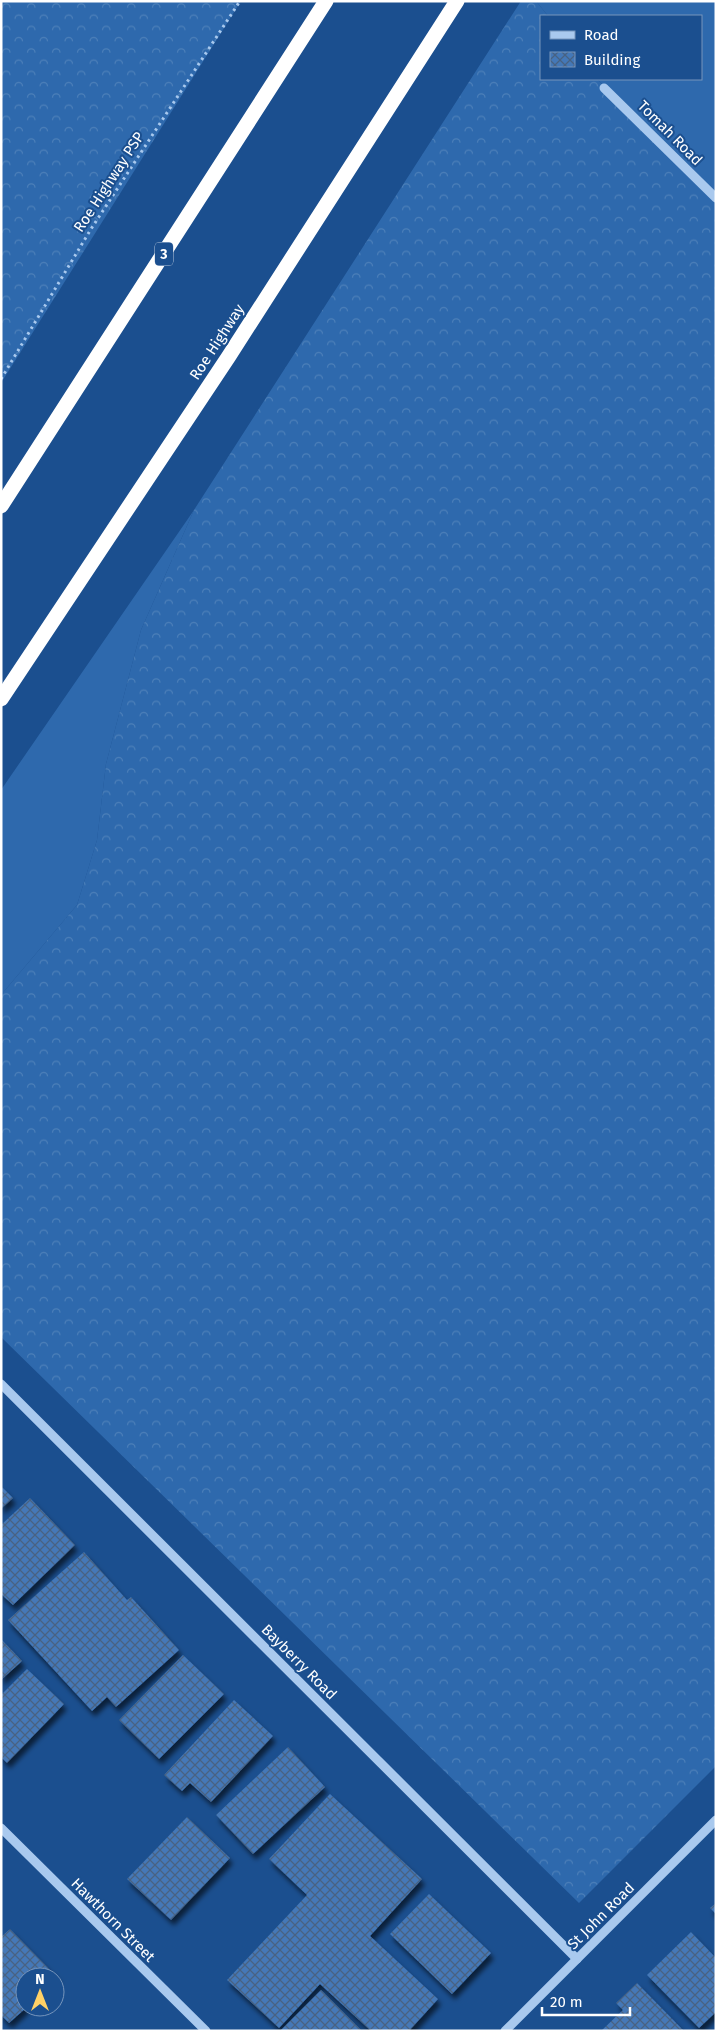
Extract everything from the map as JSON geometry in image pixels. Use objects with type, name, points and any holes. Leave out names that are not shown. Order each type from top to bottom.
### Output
[{"type":"highway","name":"3","points":[[1,506],[326,1]]},
{"type":"highway","name":"Roe Highway","points":[[1,699],[224,364],[457,1]]},
{"type":"street","name":"Tomah Road","points":[[604,88],[716,198]]},
{"type":"street","name":"Bayberry Road","points":[[1,1384],[577,1959]]},
{"type":"street","name":"St John Road","points":[[505,2031],[716,1820]]},
{"type":"street","name":"Hawthorn Street","points":[[1,1828],[206,2031]]},
{"type":"path","name":"Roe Highway PSP","points":[[1,379],[91,229],[240,1]]},
{"type":"green space","points":[[1,1],[241,1],[1,383]]},
{"type":"green space","points":[[521,1],[536,1],[547,15],[540,15],[540,80],[598,80],[716,198],[716,1766],[579,1903],[1,1337],[1,995],[77,905],[97,840],[106,764],[141,630],[194,510]]},
{"type":"green space","points":[[536,1],[716,1],[716,198],[598,80],[702,80],[702,15],[547,15]]},
{"type":"green space","points":[[194,510],[141,630],[106,764],[97,840],[77,905],[1,995],[1,790]]},
{"type":"building","points":[[1,1486],[13,1498],[1,1509]]},
{"type":"building","points":[[30,1498],[75,1545],[13,1605],[1,1594],[1,1525]]},
{"type":"building","points":[[84,1552],[127,1600],[131,1597],[179,1650],[116,1707],[107,1697],[92,1711],[8,1620]]},
{"type":"building","points":[[1,1639],[22,1661],[1,1680]]},
{"type":"building","points":[[183,1655],[224,1694],[159,1759],[119,1720]]},
{"type":"building","points":[[27,1669],[64,1704],[7,1763],[1,1757],[1,1695]]},
{"type":"building","points":[[234,1700],[273,1736],[211,1802],[190,1783],[182,1791],[164,1775]]},
{"type":"building","points":[[288,1747],[325,1787],[253,1854],[216,1815]]},
{"type":"building","points":[[330,1794],[422,1879],[370,1936],[438,1999],[409,2031],[371,2031],[320,1984],[279,2028],[227,1980],[307,1895],[269,1859]]},
{"type":"building","points":[[187,1817],[230,1858],[171,1920],[127,1879]]},
{"type":"building","points":[[429,1894],[491,1953],[452,1994],[390,1934]]},
{"type":"building","points":[[716,1903],[716,1914],[710,1908]]},
{"type":"building","points":[[10,1929],[47,1967],[15,1967],[16,2017],[9,2023],[1,2015],[1,1937]]},
{"type":"building","points":[[691,1932],[716,1958],[716,2012],[699,2028],[647,1975]]},
{"type":"building","points":[[637,1983],[684,2031],[601,2031],[623,2010],[616,2003]]},
{"type":"building","points":[[321,1990],[362,2031],[280,2031]]}]
